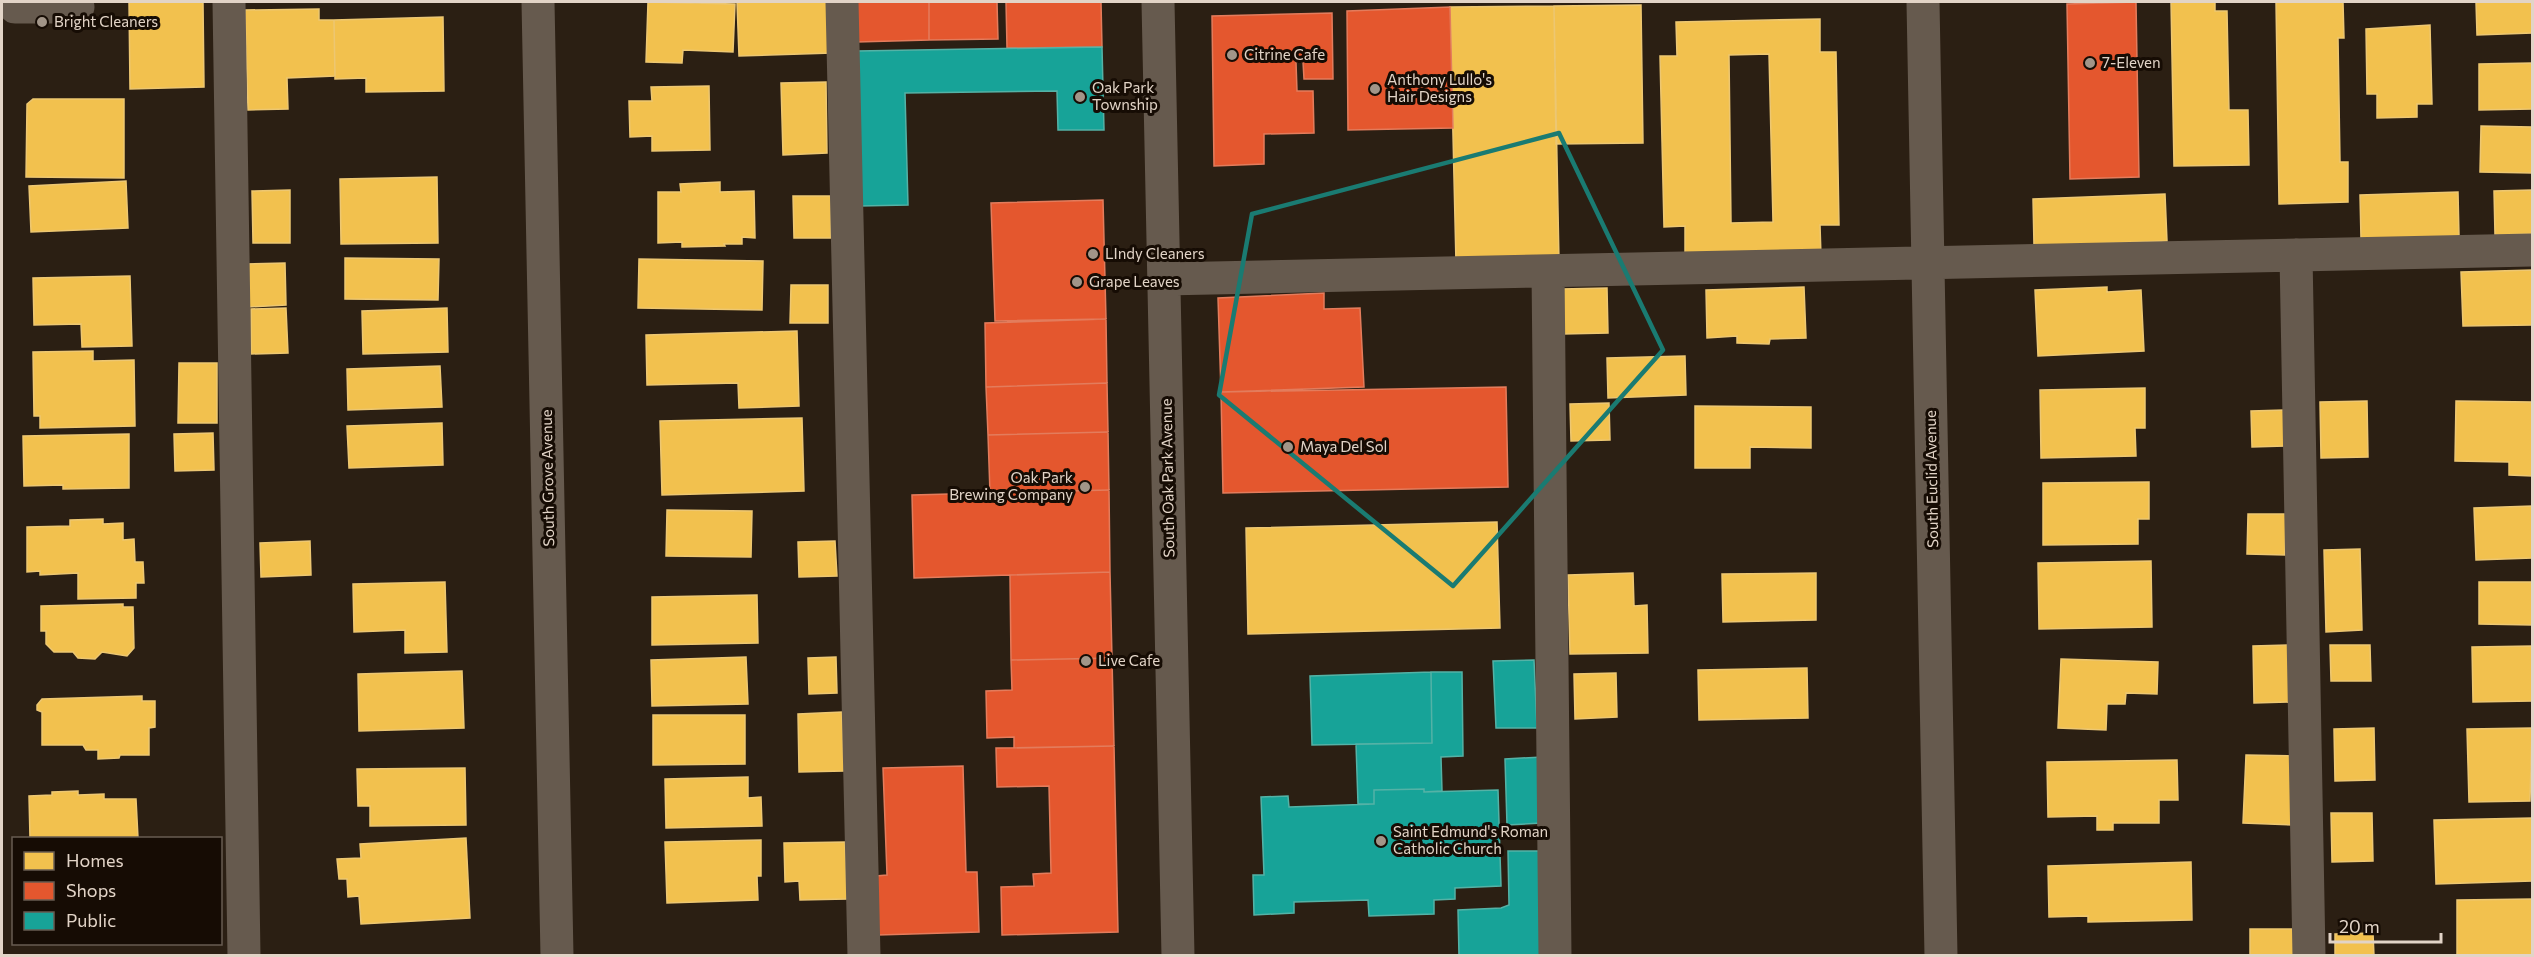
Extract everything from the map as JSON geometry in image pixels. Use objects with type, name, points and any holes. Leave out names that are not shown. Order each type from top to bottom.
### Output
[{"type":"street","points":[[12,2],[15,8],[78,8]]},
{"type":"street","points":[[229,2],[244,956]]},
{"type":"street","name":"South Grove Avenue","points":[[538,2],[557,956]]},
{"type":"street","points":[[842,2],[864,956]]},
{"type":"street","name":"South Oak Park Avenue","points":[[1158,2],[1178,956]]},
{"type":"street","name":"South Euclid Avenue","points":[[1923,2],[1941,956]]},
{"type":"street","points":[[1164,279],[2532,250]]},
{"type":"street","points":[[2296,255],[2309,956]]},
{"type":"street","points":[[1548,271],[1555,956]]},
{"type":"highlighted area","points":[[1559,133],[1663,350],[1453,586],[1219,395],[1252,214]]},
{"type":"building: Homes","points":[[129,2],[203,2],[204,87],[130,89]]},
{"type":"building: Homes","points":[[648,2],[735,4],[733,52],[683,50],[682,63],[646,62]]},
{"type":"building: Homes","points":[[737,2],[831,2],[832,53],[739,56]]},
{"type":"building: Homes","points":[[2171,2],[2215,2],[2215,11],[2227,11],[2229,110],[2248,110],[2249,165],[2174,166]]},
{"type":"building: Homes","points":[[2276,2],[2343,2],[2344,38],[2338,38],[2340,162],[2348,162],[2348,202],[2279,204]]},
{"type":"building: Homes","points":[[2476,2],[2532,2],[2532,33],[2477,35]]},
{"type":"building: Homes","points":[[1641,5],[1643,143],[1556,144],[1554,6]]},
{"type":"building: Homes","points":[[1554,6],[1559,261],[1456,263],[1450,7]]},
{"type":"building: Homes","points":[[319,9],[319,20],[334,20],[335,76],[287,78],[288,109],[248,110],[245,10]]},
{"type":"building: Homes","points":[[443,17],[444,91],[366,92],[366,78],[335,79],[334,20]]},
{"type":"building: Homes","points":[[1820,19],[1820,52],[1836,52],[1839,225],[1820,225],[1821,256],[1685,259],[1685,226],[1664,227],[1660,56],[1677,56],[1676,22]],"holes":[[[1769,54],[1773,222],[1731,223],[1729,55]]]},
{"type":"building: Homes","points":[[2430,25],[2432,104],[2417,104],[2417,117],[2377,118],[2377,94],[2367,94],[2366,29]]},
{"type":"building: Homes","points":[[2532,63],[2532,109],[2479,110],[2479,64]]},
{"type":"building: Homes","points":[[826,82],[827,153],[783,155],[781,83]]},
{"type":"building: Homes","points":[[709,86],[710,150],[652,151],[652,136],[630,137],[629,101],[652,101],[651,87]]},
{"type":"building: Homes","points":[[33,99],[124,99],[124,178],[26,177],[27,104]]},
{"type":"building: Homes","points":[[2481,126],[2532,127],[2532,173],[2480,172]]},
{"type":"building: Homes","points":[[437,177],[438,243],[341,244],[340,179]]},
{"type":"building: Homes","points":[[126,181],[128,228],[31,232],[29,186]]},
{"type":"building: Homes","points":[[720,182],[720,192],[754,191],[755,238],[742,237],[742,244],[724,244],[725,246],[682,247],[682,242],[658,243],[658,192],[681,192],[680,184]]},
{"type":"building: Homes","points":[[290,190],[290,243],[253,243],[252,191]]},
{"type":"building: Homes","points":[[2532,190],[2532,234],[2495,235],[2494,191]]},
{"type":"building: Homes","points":[[2458,192],[2459,236],[2361,239],[2360,195]]},
{"type":"building: Homes","points":[[2165,194],[2167,241],[2034,246],[2033,199]]},
{"type":"building: Homes","points":[[793,196],[831,196],[831,238],[794,238]]},
{"type":"building: Homes","points":[[345,258],[439,259],[438,300],[345,299]]},
{"type":"building: Homes","points":[[639,259],[763,261],[762,310],[638,308]]},
{"type":"building: Homes","points":[[285,263],[286,305],[248,307],[246,264]]},
{"type":"building: Homes","points":[[2532,270],[2532,325],[2463,326],[2461,272]]},
{"type":"building: Homes","points":[[130,276],[132,346],[82,347],[81,324],[34,325],[33,278]]},
{"type":"building: Homes","points":[[791,285],[828,285],[828,323],[790,323]]},
{"type":"building: Homes","points":[[1804,287],[1806,338],[1770,339],[1769,344],[1737,343],[1737,336],[1707,338],[1706,290]]},
{"type":"building: Homes","points":[[2107,287],[2107,292],[2141,290],[2144,351],[2038,356],[2035,290]]},
{"type":"building: Homes","points":[[1607,288],[1608,333],[1563,334],[1562,289]]},
{"type":"building: Homes","points":[[286,308],[288,353],[251,354],[251,309]]},
{"type":"building: Homes","points":[[447,308],[448,352],[363,354],[362,311]]},
{"type":"building: Homes","points":[[797,331],[799,406],[739,408],[738,383],[647,385],[646,335]]},
{"type":"building: Homes","points":[[93,351],[93,361],[134,360],[135,426],[40,428],[40,416],[34,416],[33,352]]},
{"type":"building: Homes","points":[[1685,356],[1686,395],[1608,398],[1607,358]]},
{"type":"building: Homes","points":[[179,363],[217,363],[217,423],[178,423]]},
{"type":"building: Homes","points":[[440,366],[442,407],[348,410],[347,369]]},
{"type":"building: Homes","points":[[2145,388],[2145,428],[2135,428],[2136,456],[2041,458],[2040,390]]},
{"type":"building: Homes","points":[[2367,401],[2368,457],[2321,458],[2320,402]]},
{"type":"building: Homes","points":[[2456,401],[2532,402],[2532,476],[2509,475],[2509,462],[2455,461]]},
{"type":"building: Homes","points":[[1609,403],[1610,440],[1571,441],[1570,404]]},
{"type":"building: Homes","points":[[1695,406],[1811,407],[1811,448],[1750,447],[1750,468],[1695,468]]},
{"type":"building: Homes","points":[[2284,410],[2285,446],[2252,447],[2251,411]]},
{"type":"building: Homes","points":[[802,418],[804,491],[662,495],[660,421]]},
{"type":"building: Homes","points":[[442,423],[443,465],[349,468],[347,426]]},
{"type":"building: Homes","points":[[213,433],[214,470],[175,471],[174,434]]},
{"type":"building: Homes","points":[[129,434],[129,488],[63,489],[63,485],[24,486],[23,436]]},
{"type":"building: Homes","points":[[2149,482],[2149,519],[2138,519],[2138,544],[2043,545],[2043,483]]},
{"type":"building: Homes","points":[[2532,506],[2532,558],[2476,560],[2474,508]]},
{"type":"building: Homes","points":[[667,510],[752,511],[751,557],[666,556]]},
{"type":"building: Homes","points":[[2248,514],[2286,514],[2285,555],[2247,554]]},
{"type":"building: Homes","points":[[103,519],[103,524],[123,523],[123,540],[134,539],[135,562],[143,562],[144,583],[136,583],[136,598],[78,599],[78,573],[40,575],[40,571],[27,572],[27,527],[70,526],[70,520]]},
{"type":"building: Homes","points":[[1497,522],[1500,628],[1248,634],[1246,528]]},
{"type":"building: Homes","points":[[310,541],[311,575],[261,577],[260,543]]},
{"type":"building: Homes","points":[[835,541],[837,576],[799,577],[798,542]]},
{"type":"building: Homes","points":[[2360,549],[2362,630],[2326,632],[2324,550]]},
{"type":"building: Homes","points":[[2151,561],[2152,627],[2039,629],[2038,563]]},
{"type":"building: Homes","points":[[1633,573],[1634,606],[1647,605],[1648,653],[1570,654],[1568,575]]},
{"type":"building: Homes","points":[[1816,573],[1816,620],[1723,622],[1722,574]]},
{"type":"building: Homes","points":[[445,582],[447,652],[405,653],[405,630],[354,632],[353,584]]},
{"type":"building: Homes","points":[[2479,582],[2532,582],[2532,625],[2479,624]]},
{"type":"building: Homes","points":[[757,595],[758,643],[652,645],[652,597]]},
{"type":"building: Homes","points":[[123,604],[123,607],[133,607],[134,648],[127,656],[102,652],[95,659],[78,658],[73,652],[54,652],[46,644],[46,631],[41,631],[41,606]]},
{"type":"building: Homes","points":[[2291,645],[2292,702],[2254,703],[2253,646]]},
{"type":"building: Homes","points":[[2330,645],[2370,645],[2371,681],[2331,681]]},
{"type":"building: Homes","points":[[2532,646],[2532,701],[2473,702],[2472,647]]},
{"type":"building: Homes","points":[[746,657],[748,704],[652,706],[651,660]]},
{"type":"building: Homes","points":[[836,657],[837,693],[809,694],[808,658]]},
{"type":"building: Homes","points":[[2061,659],[2158,662],[2157,694],[2126,693],[2125,704],[2107,704],[2106,730],[2058,728]]},
{"type":"building: Homes","points":[[1807,668],[1808,718],[1699,720],[1698,670]]},
{"type":"building: Homes","points":[[462,671],[464,728],[359,731],[358,674]]},
{"type":"building: Homes","points":[[1616,673],[1617,717],[1575,719],[1574,674]]},
{"type":"building: Homes","points":[[142,696],[142,701],[155,701],[155,727],[149,728],[149,755],[120,755],[119,758],[98,759],[98,750],[86,750],[83,745],[42,745],[42,712],[37,710],[37,705],[42,699]]},
{"type":"building: Homes","points":[[842,712],[844,771],[799,772],[798,714]]},
{"type":"building: Homes","points":[[653,715],[745,715],[745,764],[653,765]]},
{"type":"building: Homes","points":[[2374,728],[2375,780],[2335,781],[2334,729]]},
{"type":"building: Homes","points":[[2532,728],[2530,801],[2469,802],[2467,729]]},
{"type":"building: Homes","points":[[2246,755],[2296,756],[2293,825],[2243,823]]},
{"type":"building: Homes","points":[[2177,760],[2178,800],[2159,800],[2159,823],[2113,823],[2113,830],[2097,830],[2097,816],[2048,817],[2047,762]]},
{"type":"building: Homes","points":[[465,768],[466,825],[370,826],[370,806],[358,806],[357,769]]},
{"type":"building: Homes","points":[[748,777],[748,798],[761,797],[762,826],[666,828],[665,779]]},
{"type":"building: Homes","points":[[78,791],[78,795],[104,794],[104,799],[136,799],[138,837],[30,837],[29,796],[52,795],[52,792]]},
{"type":"building: Homes","points":[[2331,813],[2372,813],[2373,861],[2332,862]]},
{"type":"building: Homes","points":[[2532,818],[2532,881],[2436,884],[2434,820]]},
{"type":"building: Homes","points":[[466,838],[470,918],[361,924],[359,896],[348,897],[347,879],[339,879],[337,859],[361,858],[360,844]]},
{"type":"building: Homes","points":[[761,840],[761,876],[757,876],[758,900],[667,903],[665,842]]},
{"type":"building: Homes","points":[[845,842],[847,899],[800,900],[799,881],[785,882],[784,843]]},
{"type":"building: Homes","points":[[2191,862],[2192,920],[2088,922],[2088,916],[2049,917],[2048,866]]},
{"type":"building: Homes","points":[[2532,899],[2532,956],[2457,956],[2457,900]]},
{"type":"building: Homes","points":[[2250,929],[2298,929],[2299,956],[2250,956]]},
{"type":"building: Homes","points":[[2373,933],[2374,956],[2335,956],[2335,934]]},
{"type":"building: Shops","points":[[856,2],[929,2],[929,40],[857,42]]},
{"type":"building: Shops","points":[[929,2],[997,2],[998,39],[929,40]]},
{"type":"building: Shops","points":[[1006,2],[1101,2],[1102,47],[1007,48]]},
{"type":"building: Shops","points":[[2136,2],[2139,177],[2070,179],[2067,4]]},
{"type":"building: Shops","points":[[1450,7],[1453,128],[1348,130],[1347,11]]},
{"type":"building: Shops","points":[[1332,13],[1333,79],[1304,79],[1303,62],[1296,62],[1297,91],[1313,91],[1314,133],[1264,134],[1264,164],[1214,166],[1212,16]]},
{"type":"building: Shops","points":[[1103,200],[1106,319],[995,321],[991,203]]},
{"type":"building: Shops","points":[[1324,293],[1324,309],[1360,308],[1364,387],[1221,392],[1218,298]]},
{"type":"building: Shops","points":[[1106,319],[1107,383],[986,387],[985,323]]},
{"type":"building: Shops","points":[[1107,383],[1108,432],[988,435],[986,387]]},
{"type":"building: Shops","points":[[1506,387],[1508,487],[1223,493],[1221,392]]},
{"type":"building: Shops","points":[[1108,432],[1109,490],[990,493],[988,435]]},
{"type":"building: Shops","points":[[1109,490],[1110,572],[914,578],[912,495]]},
{"type":"building: Shops","points":[[1110,572],[1112,658],[1011,660],[1010,575]]},
{"type":"building: Shops","points":[[1112,658],[1114,746],[1014,748],[1014,737],[987,738],[986,691],[1012,690],[1011,660]]},
{"type":"building: Shops","points":[[1114,746],[1118,932],[1002,935],[1001,887],[1034,886],[1033,874],[1051,873],[1049,786],[997,787],[996,748]]},
{"type":"building: Shops","points":[[963,766],[966,872],[977,872],[979,932],[878,935],[876,876],[887,875],[883,768]]},
{"type":"building: Public","points":[[1102,47],[1104,130],[1058,130],[1057,91],[905,93],[908,205],[860,206],[857,51]]},
{"type":"building: Public","points":[[1534,660],[1537,728],[1496,728],[1493,661]]},
{"type":"building: Public","points":[[1431,672],[1432,743],[1312,745],[1310,676]]},
{"type":"building: Public","points":[[1431,672],[1462,672],[1463,756],[1441,757],[1442,791],[1374,790],[1374,804],[1358,804],[1356,744],[1432,743]]},
{"type":"building: Public","points":[[1542,757],[1542,823],[1507,825],[1505,759]]},
{"type":"building: Public","name":"Saint Edmund's Roman Catholic Church","points":[[1424,789],[1424,792],[1498,790],[1501,886],[1455,888],[1455,899],[1434,900],[1434,914],[1369,916],[1368,900],[1294,902],[1294,913],[1254,915],[1253,875],[1264,875],[1261,797],[1288,796],[1289,807],[1374,804],[1374,790]]},
{"type":"building: Public","points":[[1508,851],[1545,851],[1547,956],[1459,956],[1458,910],[1501,908],[1509,905]]},
{"type":"place","name":"Bright Cleaners","points":[[42,22]]},
{"type":"place","name":"Citrine Cafe","points":[[1232,55]]},
{"type":"place","name":"7-Eleven","points":[[2090,63]]},
{"type":"place","name":"Anthony Lullo's Hair Designs","points":[[1375,89]]},
{"type":"place","name":"Oak Park Township","points":[[1080,97]]},
{"type":"place","name":"LIndy Cleaners","points":[[1093,254]]},
{"type":"place","name":"Grape Leaves","points":[[1077,282]]},
{"type":"place","name":"Maya Del Sol","points":[[1288,447]]},
{"type":"place","name":"Oak Park Brewing Company","points":[[1085,487]]},
{"type":"place","name":"Live Cafe","points":[[1086,661]]},
{"type":"place","name":"Saint Edmund's Roman Catholic Church","points":[[1381,841]]}]
